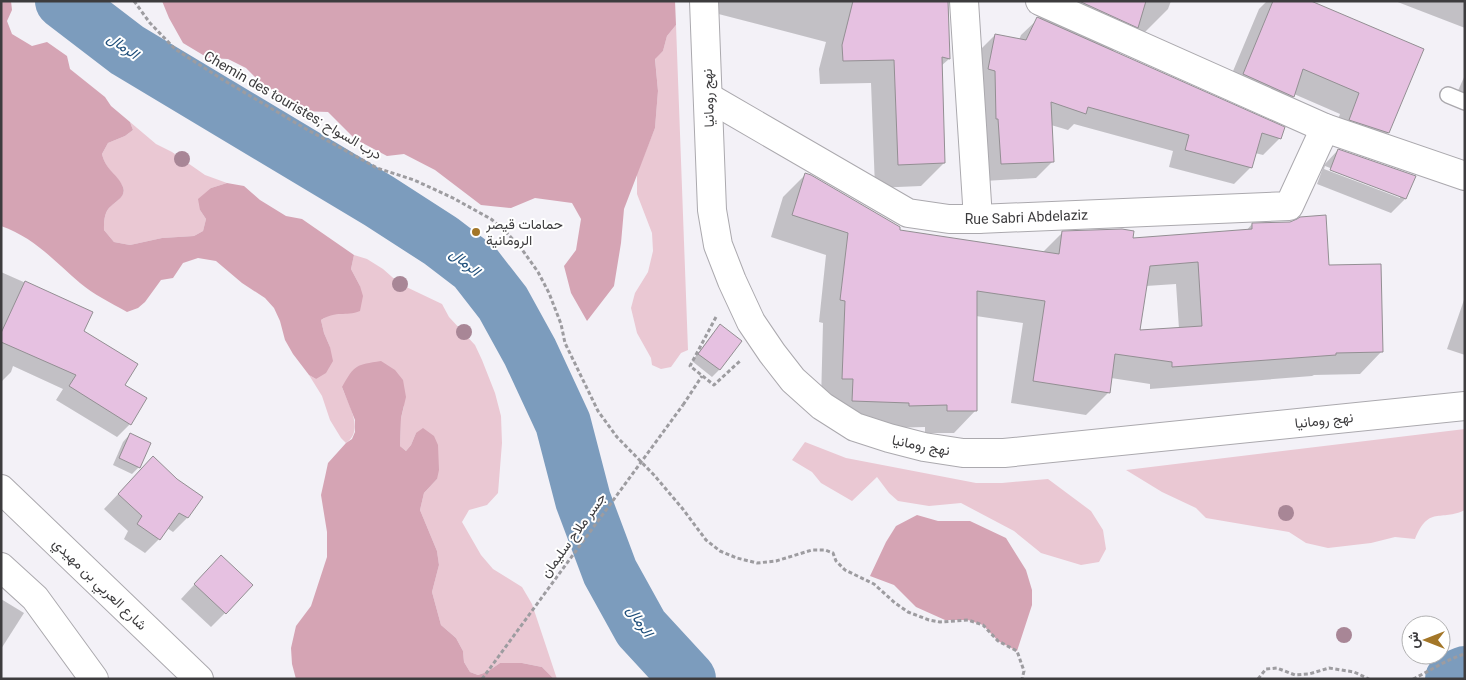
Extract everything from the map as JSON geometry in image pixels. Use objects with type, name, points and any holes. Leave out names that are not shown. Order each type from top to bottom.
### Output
[{"type":"street","name":"نهج رومانيا","points":[[704,1],[712,210],[718,245],[751,322],[793,380],[822,406],[855,427],[924,447],[963,452],[1004,453],[1465,406]]},
{"type":"street","points":[[964,1],[978,219]]},
{"type":"street","points":[[1040,1],[1324,128],[1465,176]]},
{"type":"street","name":"Rue Sabri Abdelaziz","points":[[708,97],[908,213],[948,219],[1289,206],[1324,128]]},
{"type":"street","name":"شارع العربي بن مهيدي","points":[[1,489],[199,679]]},
{"type":"street","points":[[1,567],[35,598],[94,679]]},
{"type":"lane","points":[[1448,95],[1465,102]]},
{"type":"path","name":"Chemin des touristes; درب السواح","points":[[134,1],[150,24],[176,49],[220,78],[356,157],[377,168],[414,180],[452,198],[491,219],[505,231],[538,272],[549,293],[561,324],[565,343],[598,411],[617,437],[654,475],[706,540],[713,546],[737,558],[757,563],[776,561],[812,550],[826,550],[833,553],[836,561],[844,570],[874,584],[908,612],[940,622],[968,620],[982,625],[998,641],[1016,651],[1024,671],[1022,679]]},
{"type":"path","points":[[734,284],[690,366],[714,386],[763,339]]},
{"type":"path","name":"جسر ملاح سليمان","points":[[482,679],[683,405],[702,376]]},
{"type":"path","points":[[1413,679],[1465,654]]},
{"type":"path","points":[[1258,679],[1266,669],[1277,668],[1295,675],[1309,674],[1329,668],[1354,672],[1369,679]]},
{"type":"shaded area","points":[[1,1],[11,1],[12,10],[7,21],[12,34],[32,46],[47,42],[67,56],[70,69],[105,97],[111,106],[130,122],[133,130],[125,136],[108,143],[102,154],[106,164],[121,183],[124,191],[122,196],[107,210],[105,218],[104,230],[114,242],[130,245],[162,238],[194,236],[203,231],[206,219],[200,210],[198,199],[211,188],[227,183],[244,186],[260,200],[286,216],[302,219],[354,255],[351,269],[363,296],[360,311],[350,314],[336,314],[321,320],[333,361],[326,373],[316,379],[309,375],[285,340],[274,308],[265,298],[242,283],[216,261],[198,258],[183,263],[173,278],[161,280],[145,302],[138,308],[127,312],[85,287],[34,243],[1,226]]},
{"type":"shaded area","points":[[162,1],[675,1],[676,25],[667,36],[663,51],[655,59],[658,91],[655,128],[624,209],[614,286],[587,321],[571,293],[564,266],[576,250],[581,219],[572,203],[535,198],[511,208],[481,205],[435,170],[404,154],[387,156],[355,139],[328,112],[300,111],[285,98],[260,82],[246,68],[228,59],[208,58],[183,43]]},
{"type":"shaded area","points":[[676,25],[688,350],[681,353],[671,367],[661,369],[652,365],[651,358],[637,333],[631,308],[635,293],[648,272],[653,251],[652,233],[637,194],[637,173],[655,128],[658,91],[655,58],[663,51],[667,36]]},
{"type":"shaded area","points":[[130,122],[156,144],[172,152],[205,175],[227,183],[211,188],[200,210],[206,219],[203,231],[194,236],[162,238],[130,245],[114,242],[104,230],[107,210],[122,196],[124,191],[121,183],[106,164],[102,154],[108,143],[125,136],[133,130]]},
{"type":"shaded area","points":[[354,255],[367,259],[383,269],[400,284],[442,304],[449,317],[475,345],[495,393],[501,416],[502,443],[498,493],[487,505],[469,510],[462,522],[481,555],[493,569],[522,587],[532,604],[557,679],[554,679],[542,667],[522,663],[500,663],[487,672],[478,675],[470,672],[464,662],[463,651],[456,638],[441,625],[432,592],[439,565],[437,551],[420,510],[424,493],[437,479],[416,433],[406,451],[400,446],[401,418],[404,406],[342,387],[355,424],[352,438],[346,443],[330,420],[322,396],[309,375],[316,379],[330,347],[321,320],[329,315],[341,313],[360,286],[351,269]]},
{"type":"shaded area","points":[[381,361],[395,370],[403,380],[406,397],[401,418],[400,446],[406,451],[416,433],[423,428],[434,436],[438,445],[439,470],[437,479],[424,493],[420,510],[437,551],[439,565],[432,592],[441,625],[456,638],[463,651],[464,662],[470,672],[478,675],[487,672],[500,663],[522,663],[542,667],[554,679],[296,679],[292,664],[291,648],[296,626],[311,606],[327,557],[327,532],[321,495],[328,463],[352,439],[355,432],[355,420],[342,387],[357,367]]},
{"type":"shaded area","points":[[1465,429],[1465,510],[1430,518],[1420,528],[1415,539],[1395,537],[1371,543],[1328,548],[1306,543],[1289,532],[1206,518],[1196,508],[1162,492],[1126,470]]},
{"type":"shaded area","points":[[805,442],[846,458],[976,483],[1048,479],[1091,511],[1103,530],[1106,549],[1099,562],[1081,565],[1041,553],[1014,531],[961,503],[929,506],[898,501],[889,493],[877,477],[852,501],[821,483],[812,472],[792,460]]},
{"type":"shaded area","points":[[917,515],[938,521],[970,521],[1006,538],[1026,570],[1032,590],[1032,605],[1017,651],[998,641],[983,625],[968,620],[945,620],[916,607],[894,585],[870,576],[896,526]]},
{"type":"building","points":[[853,1],[948,1],[950,59],[942,57],[945,163],[898,165],[894,60],[843,61],[842,45]]},
{"type":"building","points":[[1079,1],[1146,1],[1138,28]]},
{"type":"building","points":[[1273,1],[1311,1],[1424,49],[1389,133],[1349,120],[1359,93],[1303,69],[1294,97],[1243,74]]},
{"type":"building","points":[[1037,17],[1285,127],[1281,139],[1262,133],[1252,168],[1185,150],[1189,135],[1088,107],[1086,114],[1051,102],[1054,162],[1001,164],[998,119],[996,119],[995,71],[988,69],[995,34],[1026,40]]},
{"type":"building","points":[[1338,149],[1416,176],[1406,199],[1330,170]]},
{"type":"building","points":[[805,173],[900,227],[900,230],[1059,254],[1062,231],[1122,229],[1134,231],[1133,238],[1252,229],[1252,223],[1290,222],[1300,217],[1326,215],[1329,265],[1381,264],[1383,352],[1336,353],[1336,355],[1172,367],[1172,362],[1115,354],[1110,393],[1033,381],[1045,301],[977,291],[977,411],[947,411],[947,405],[909,406],[909,403],[852,401],[853,379],[842,379],[845,301],[840,300],[848,233],[792,215]],"holes":[[[1198,262],[1202,326],[1140,330],[1150,266]]]},
{"type":"building","points":[[25,281],[93,312],[84,331],[138,364],[125,385],[147,398],[131,425],[69,386],[76,375],[1,342],[1,333]]},
{"type":"building","points":[[720,324],[742,341],[720,370],[698,354]]},
{"type":"building","points":[[130,433],[151,443],[140,468],[119,458]]},
{"type":"building","points":[[153,456],[177,479],[203,497],[188,518],[179,513],[160,540],[137,524],[142,516],[118,494]]},
{"type":"building","points":[[221,555],[253,585],[226,614],[194,584]]},
{"type":"waterway","name":"الرمال","points":[[63,1],[127,50],[379,201],[441,241],[475,267],[503,303],[530,352],[563,423],[583,500],[610,572],[641,628],[688,679]]},
{"type":"waterway","name":"الرمال","points":[[1453,679],[1465,674]]},
{"type":"place","name":"حمامات قيصر الرومانية","points":[[476,232]]}]
